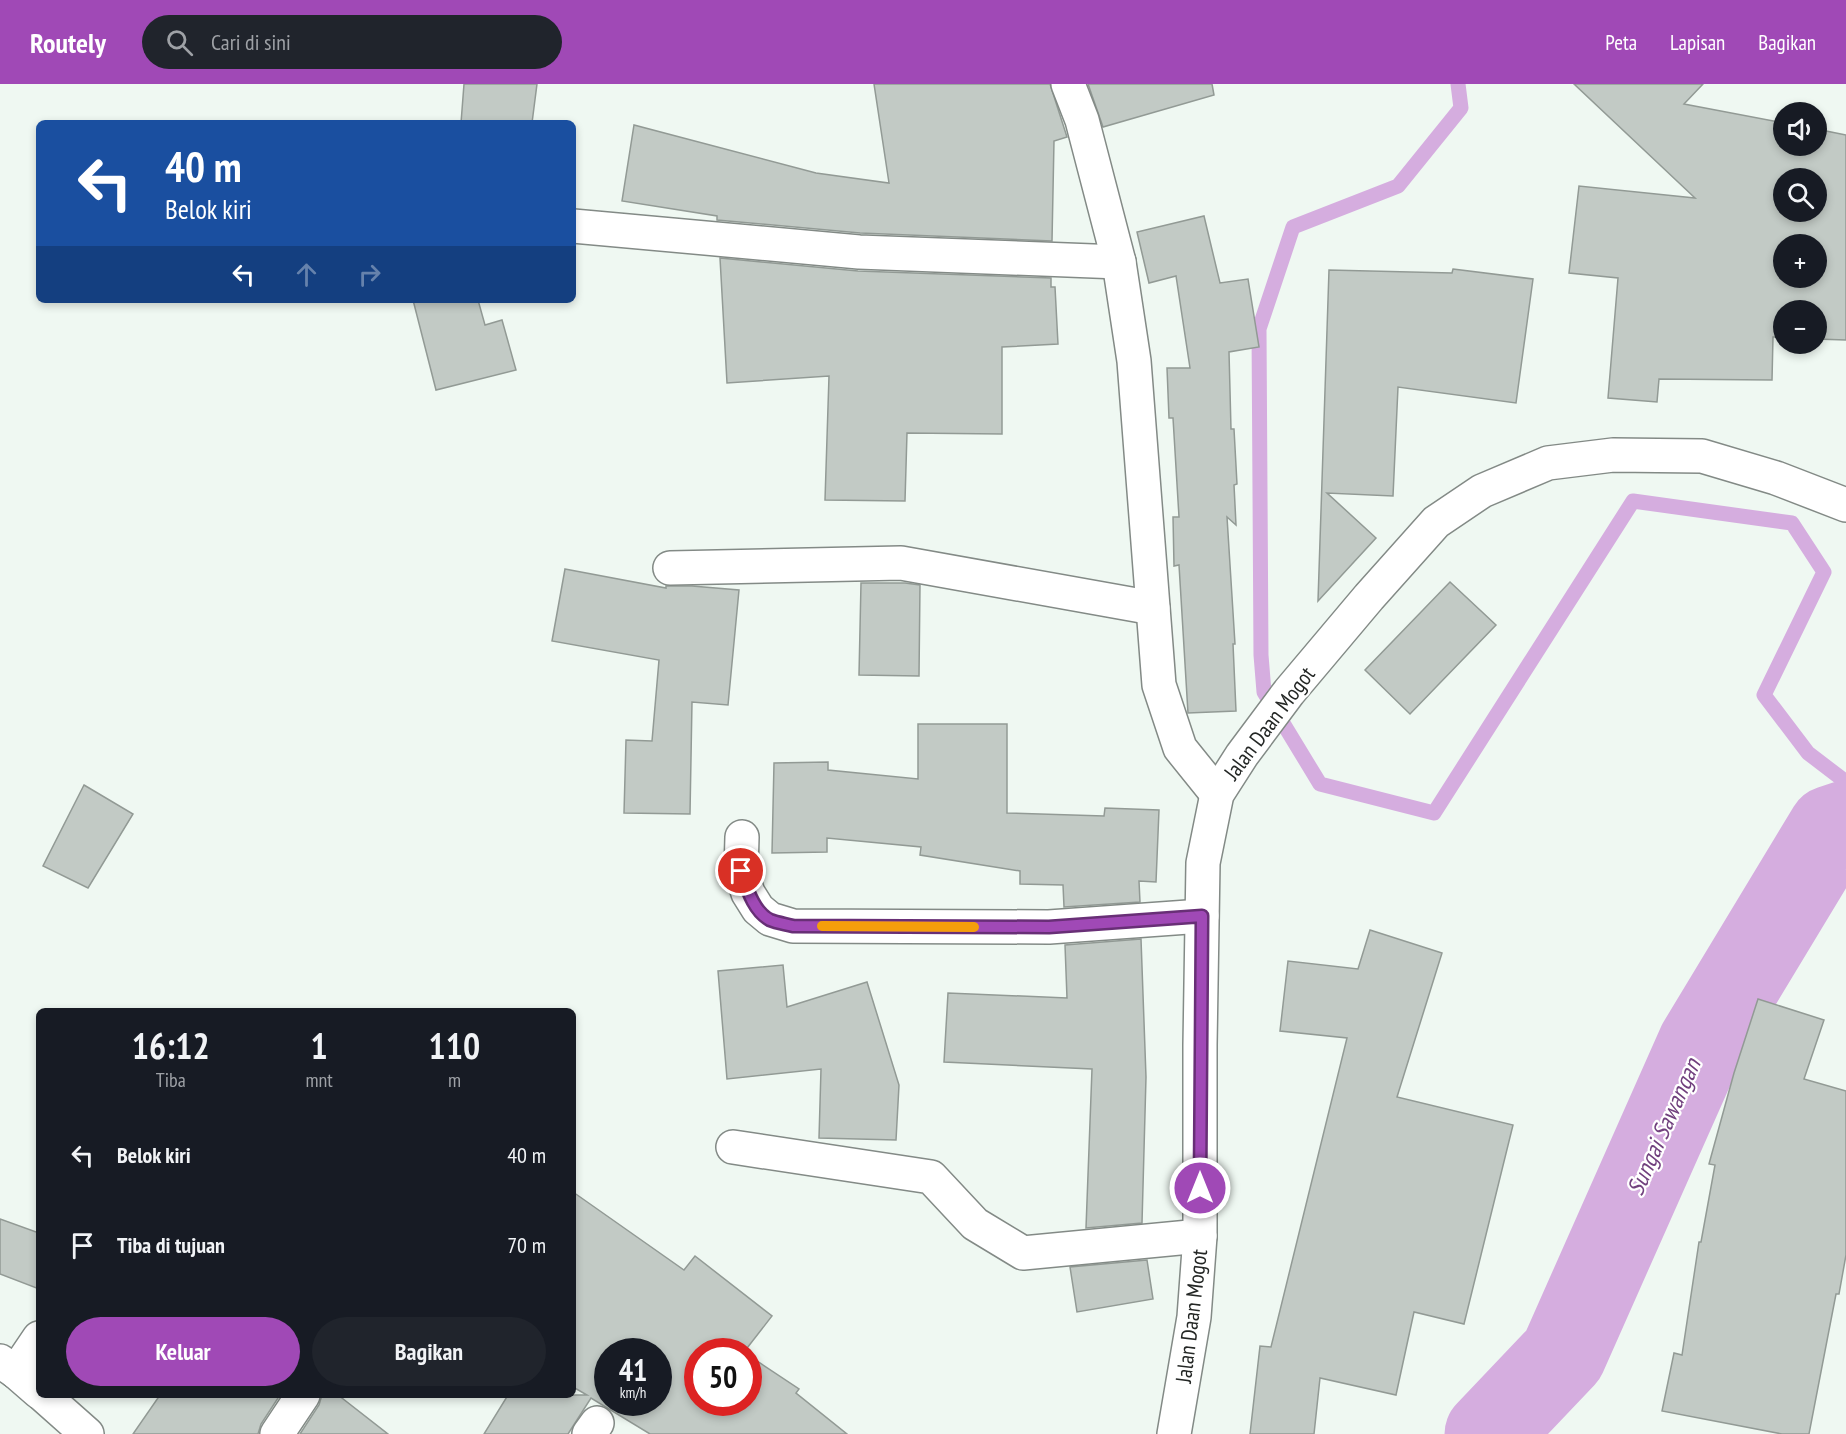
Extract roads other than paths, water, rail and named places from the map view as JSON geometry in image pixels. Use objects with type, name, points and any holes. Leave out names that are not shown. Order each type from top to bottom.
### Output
[{"type":"street","points":[[1068,84],[1082,120],[1119,262],[1134,361],[1159,685],[1180,748],[1216,794]]},
{"type":"street","points":[[576,226],[859,252],[1119,262]]},
{"type":"street","name":"Jalan Daan Mogot","points":[[1174,1434],[1194,1317],[1200,1236],[1203,863],[1216,794],[1242,754],[1289,692],[1436,522],[1482,490],[1548,463],[1612,455],[1702,456],[1776,478],[1846,505]]},
{"type":"street","points":[[670,568],[901,563],[1153,608]]},
{"type":"street","points":[[742,837],[741,871],[748,893],[758,909],[770,919],[793,926],[1049,927],[1202,916]]},
{"type":"street","points":[[733,1147],[932,1177],[975,1224],[1023,1253],[1200,1236]]},
{"type":"street","points":[[18,1375],[36,1343]]},
{"type":"street","points":[[45,1398],[87,1434]]},
{"type":"street","points":[[277,1434],[301,1398]]},
{"type":"waterway","points":[[1458,84],[1461,108],[1398,186],[1293,227],[1259,329],[1261,655],[1264,692],[1320,784],[1434,813],[1633,501],[1792,523],[1824,572],[1764,695],[1808,753],[1846,782]]},
{"type":"waterway","name":"Sungai Sawangan","points":[[1488,1434],[1563,1355],[1701,1044],[1831,829],[1846,824]]}]
